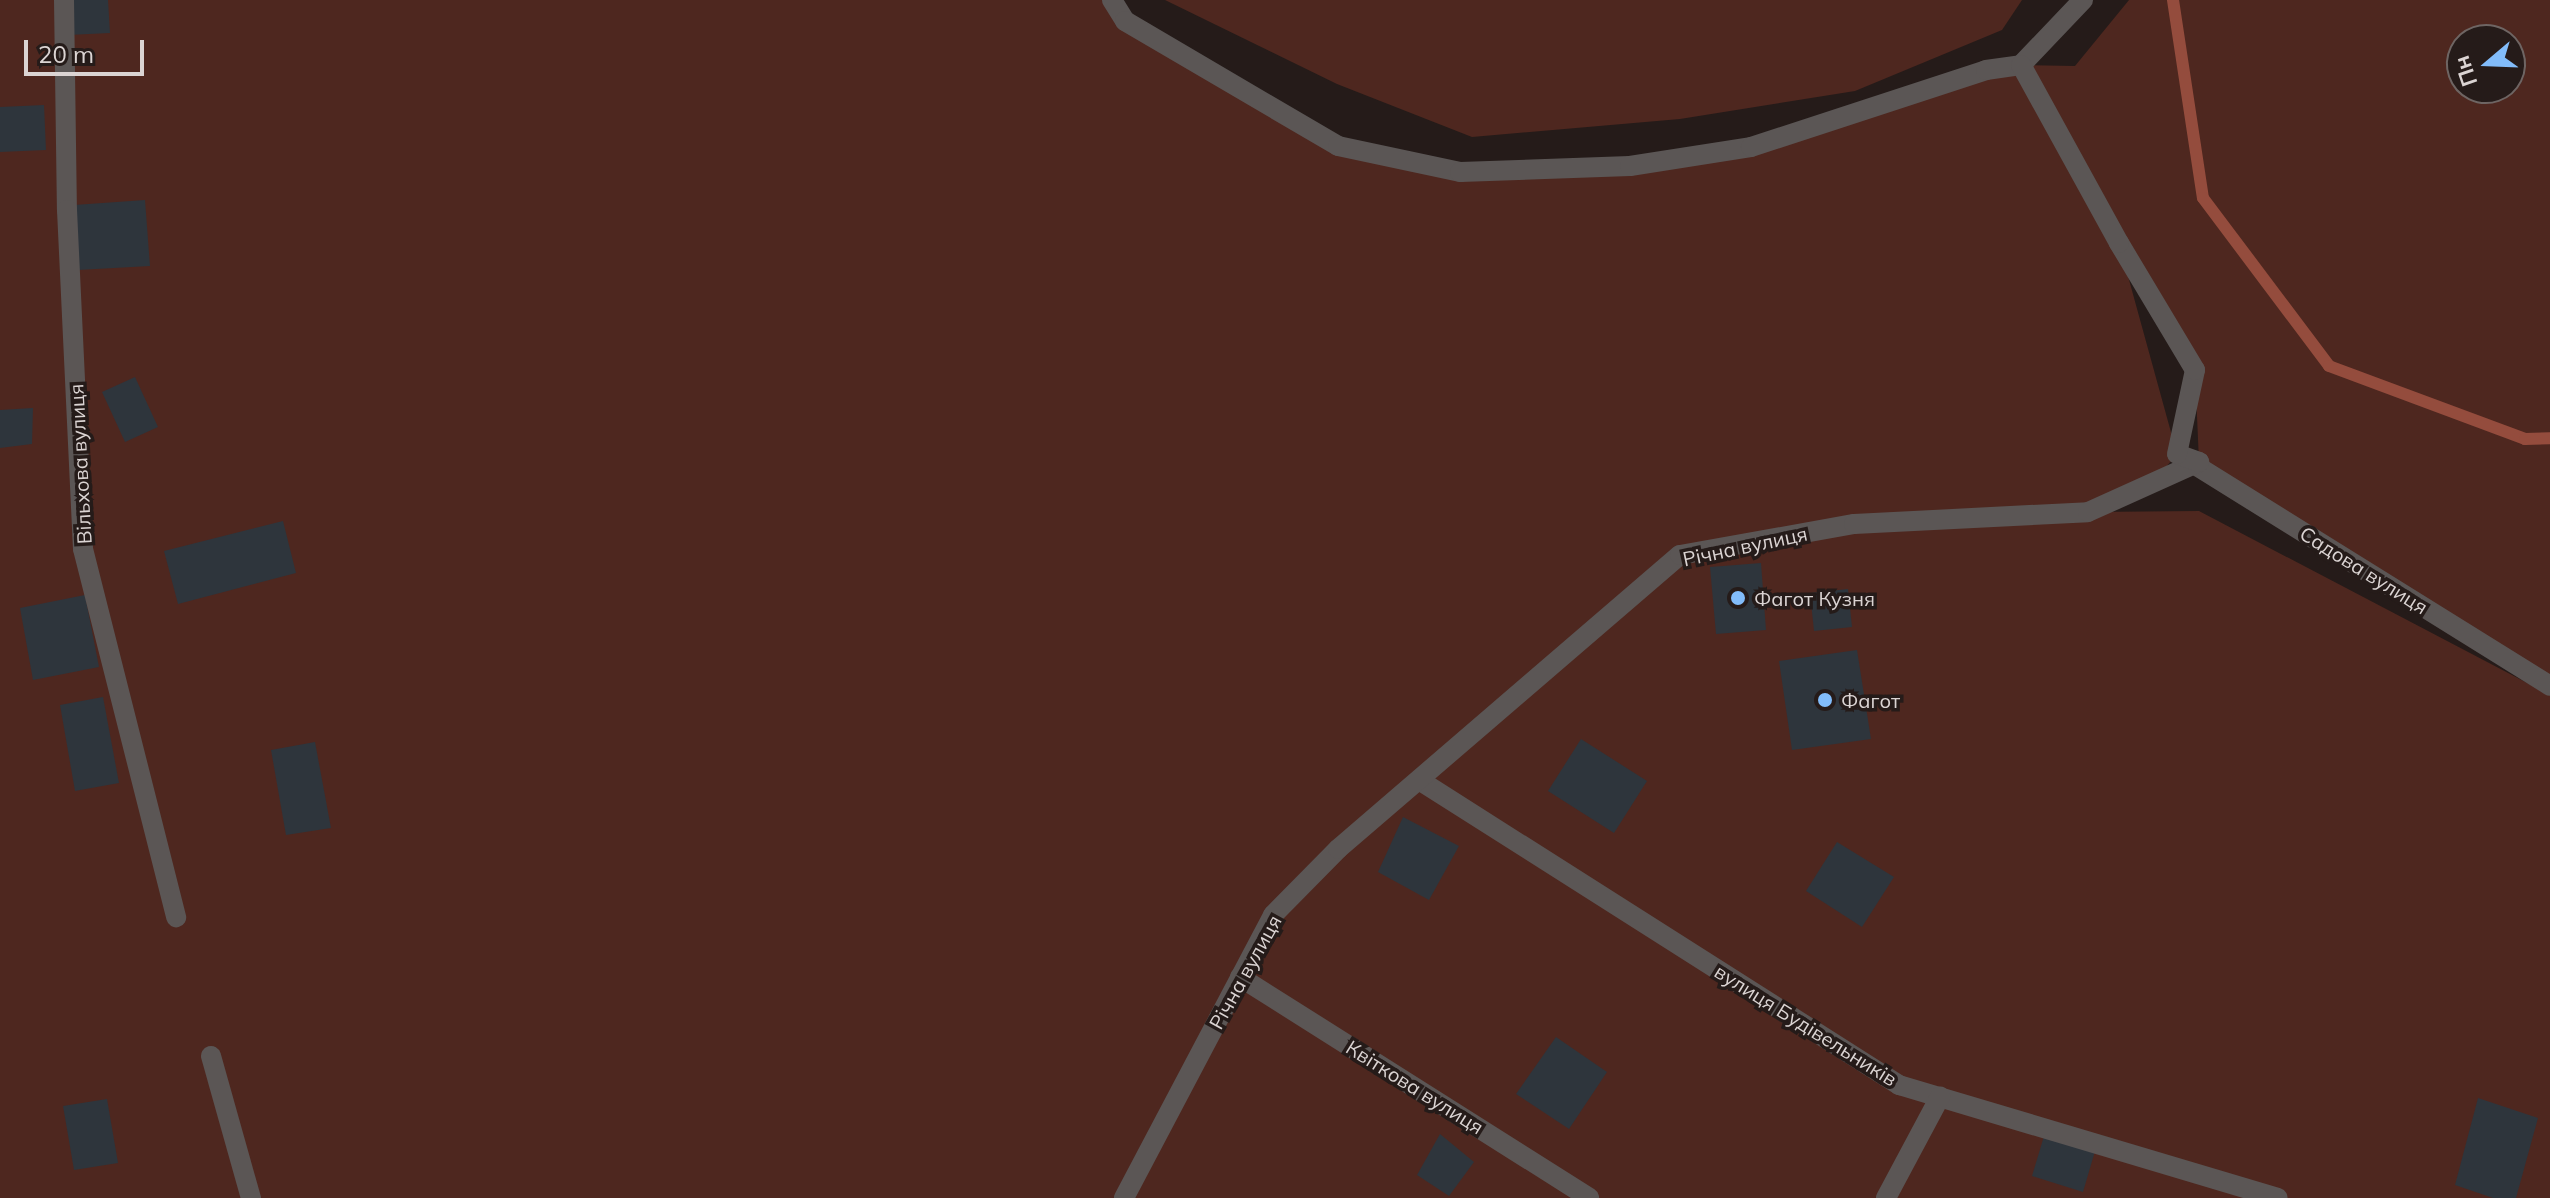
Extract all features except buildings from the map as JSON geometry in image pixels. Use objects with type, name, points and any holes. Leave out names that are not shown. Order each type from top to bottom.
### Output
[{"type":"street","name":"Вільхова вулиця","points":[[64,0],[67,210],[83,549],[176,917]]},
{"type":"street","points":[[1112,0],[1125,21],[1338,146],[1460,172],[1630,166],[1751,147],[1986,70],[2021,65],[2083,0]]},
{"type":"street","points":[[2021,65],[2119,243],[2195,370],[2177,454]]},
{"type":"street","name":"Садова вулиця","points":[[2177,454],[2550,686]]},
{"type":"street","name":"Річна вулиця","points":[[1124,1198],[1273,915],[1338,849],[1680,555],[1854,524],[2088,512],[2199,462],[2177,454]]},
{"type":"street","name":"вулиця Будівельників","points":[[1419,780],[1899,1085],[2278,1198]]},
{"type":"street","name":"Квіткова вулиця","points":[[1240,977],[1589,1198]]},
{"type":"street","points":[[211,1056],[251,1198]]},
{"type":"street","points":[[1886,1198],[1940,1097]]},
{"type":"shaded area","points":[[0,0],[1112,0],[1125,21],[1338,146],[1460,172],[1751,147],[2021,65],[2075,66],[2129,0],[2550,0],[2550,682],[2199,462],[2195,370],[2120,247],[2177,454],[2160,474],[2090,512],[2199,511],[2550,695],[2550,1198],[0,1198]]},
{"type":"shaded area","points":[[1165,0],[2022,0],[2002,30],[1855,91],[1680,119],[1472,137],[1337,84]]},
{"type":"waterway","points":[[2173,0],[2203,198],[2329,366],[2525,439],[2550,438]]},
{"type":"place","name":"Фагот Кузня","points":[[1738,598]]},
{"type":"place","name":"Фагот","points":[[1825,700]]}]
